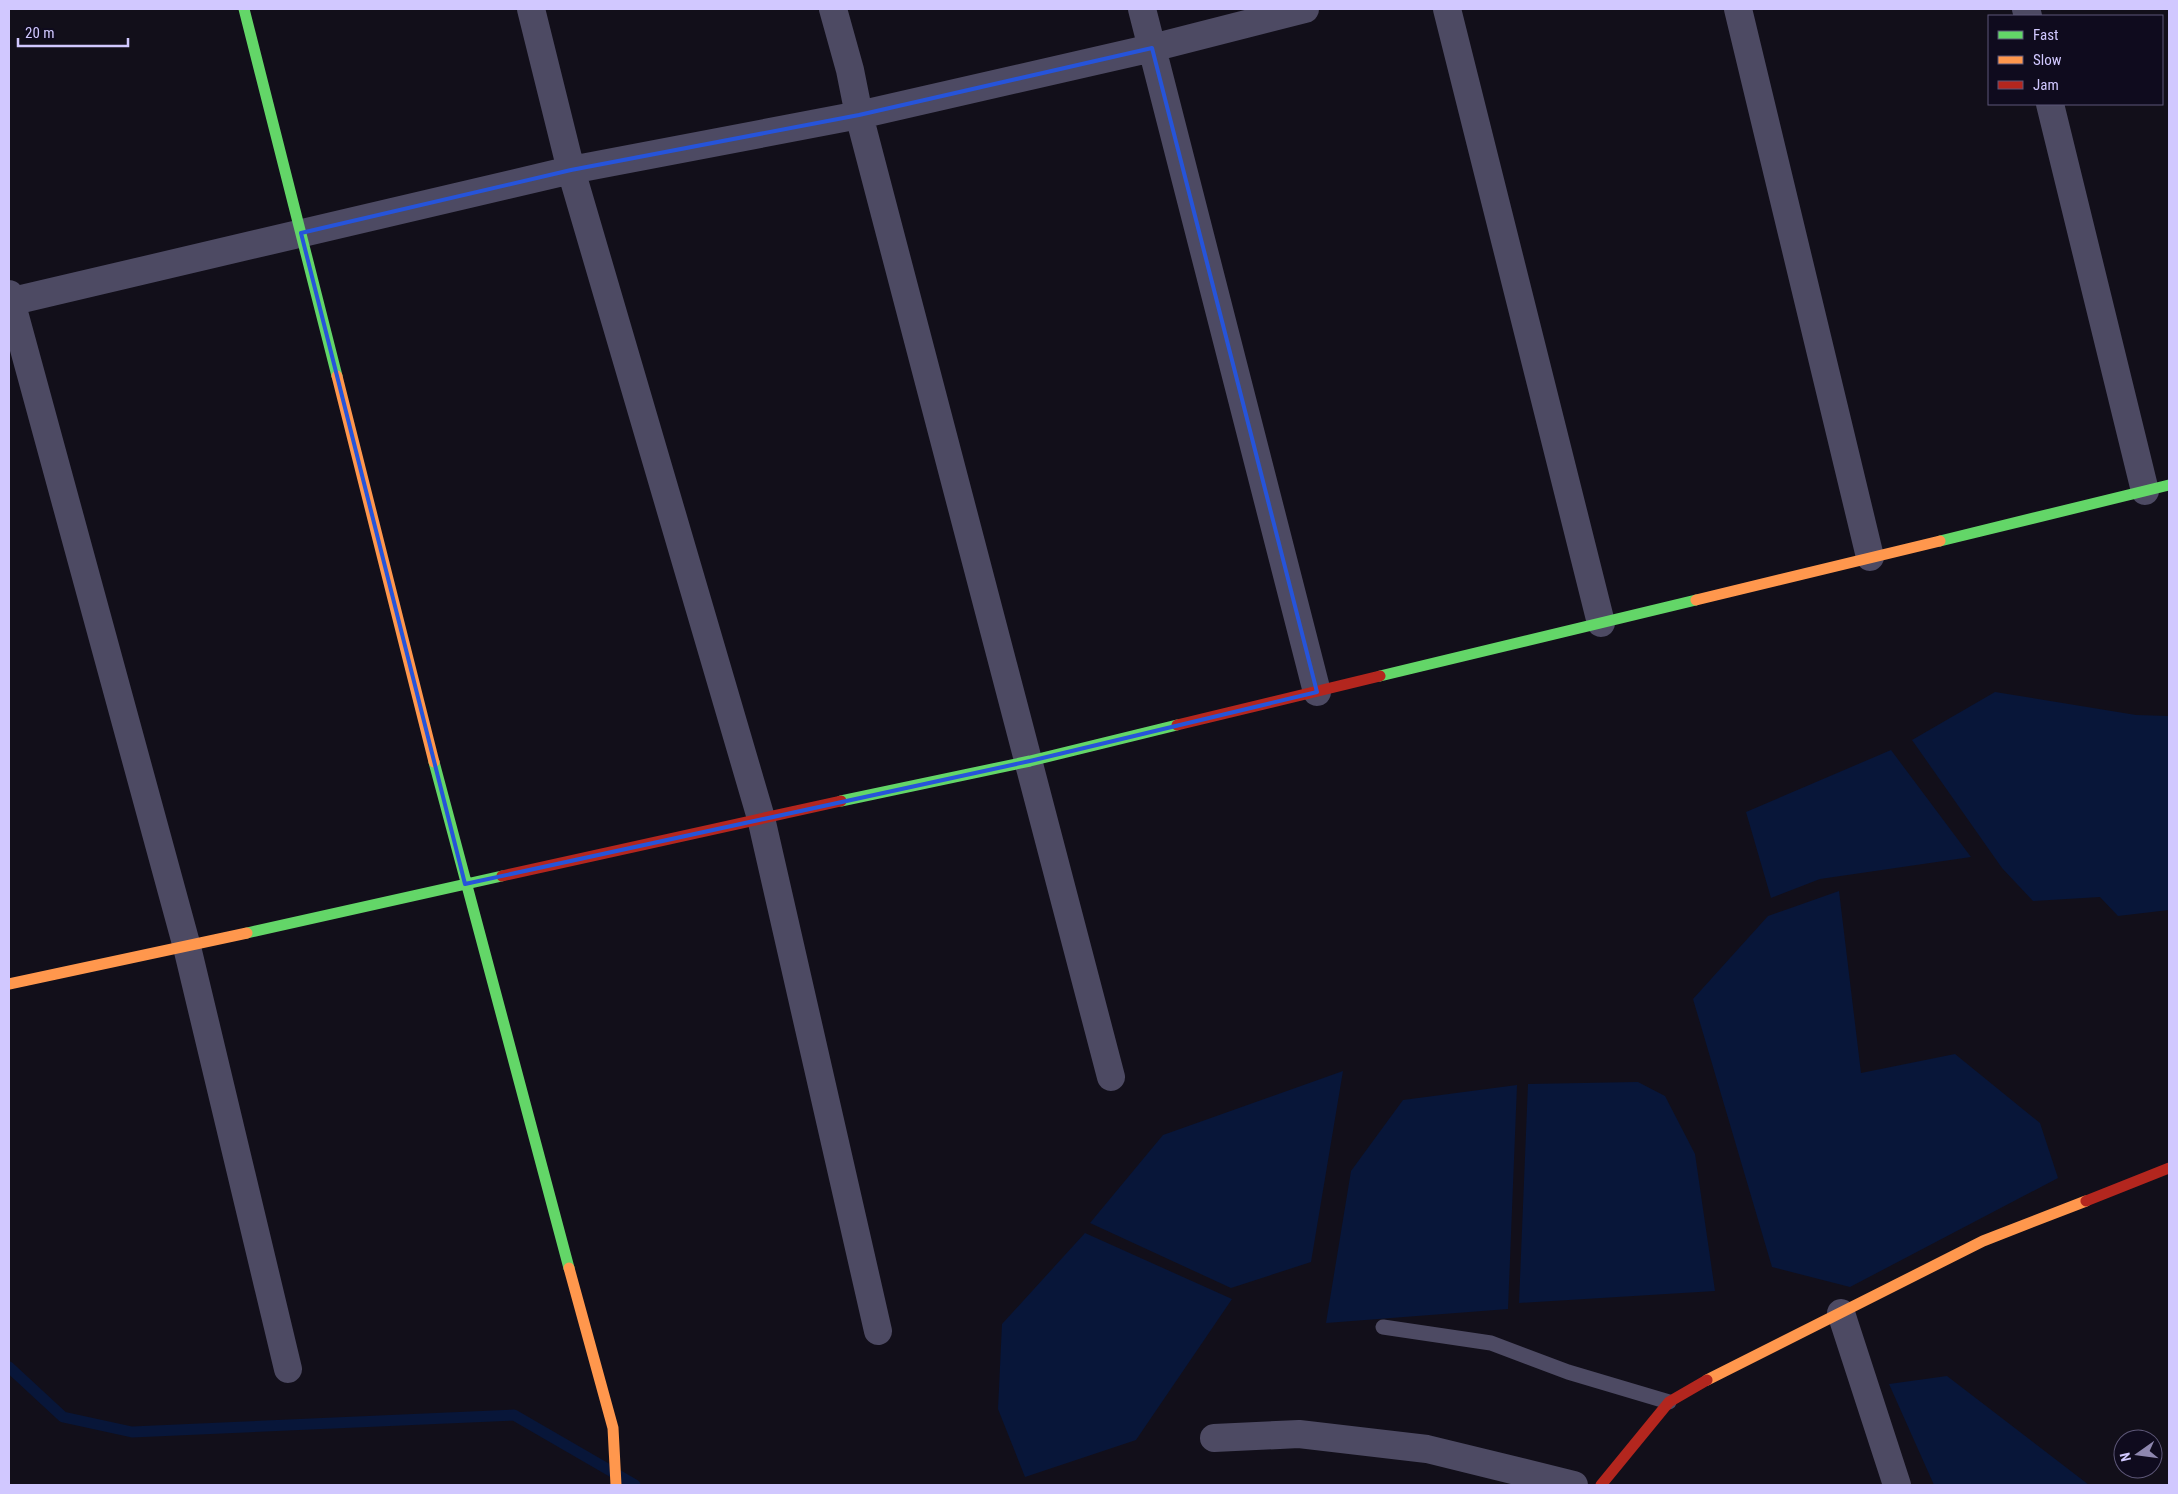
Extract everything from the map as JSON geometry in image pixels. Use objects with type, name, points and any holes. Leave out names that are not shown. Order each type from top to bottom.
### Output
[{"type":"street","points":[[244,9],[466,884],[613,1428],[616,1485]]},
{"type":"street","points":[[531,9],[571,170],[761,818],[878,1331]]},
{"type":"street","points":[[833,9],[850,70],[859,115],[1030,761],[1111,1077]]},
{"type":"street","points":[[1142,9],[1318,692]]},
{"type":"street","points":[[288,1369],[187,947],[9,299],[571,170],[859,115],[1152,48],[1305,9]]},
{"type":"street","points":[[1447,9],[1601,623]]},
{"type":"street","points":[[1738,9],[1870,557]]},
{"type":"street","points":[[9,984],[187,947],[761,818],[1030,761],[2157,488],[2050,105]]},
{"type":"street","points":[[1601,1485],[1669,1402],[1734,1364],[1841,1314],[1983,1241],[2169,1168]]},
{"type":"street","points":[[1841,1314],[1897,1485]]},
{"type":"street","points":[[1214,1438],[1299,1434],[1428,1448],[1574,1485]]},
{"type":"lane","points":[[1383,1326],[1491,1343],[1568,1372],[1669,1402]]},
{"type":"highlighted area","points":[[1152,48],[1317,692],[1030,761],[465,884],[301,233],[571,170],[859,115]]},
{"type":"water","points":[[1995,692],[2136,715],[2169,716],[2169,910],[2118,916],[2100,897],[2033,901],[2002,868],[1912,740]]},
{"type":"water","points":[[1891,750],[1971,857],[1820,879],[1771,898],[1746,812]]},
{"type":"water","points":[[1839,891],[1861,1073],[1955,1054],[2040,1123],[2058,1178],[1850,1287],[1772,1267],[1693,999],[1768,916]]},
{"type":"water","points":[[1343,1071],[1311,1262],[1231,1288],[1090,1223],[1163,1135]]},
{"type":"water","points":[[1638,1082],[1665,1096],[1695,1154],[1715,1291],[1519,1303],[1528,1084]]},
{"type":"water","points":[[1517,1085],[1508,1309],[1326,1323],[1351,1171],[1403,1100]]},
{"type":"water","points":[[1085,1233],[1232,1299],[1136,1440],[1025,1477],[998,1409],[1002,1324]]},
{"type":"water","points":[[1947,1376],[2089,1485],[1934,1485],[1889,1384]]},
{"type":"waterway","points":[[9,1367],[63,1417],[132,1432],[514,1415],[635,1485]]},
{"type":"traffic: fast","points":[[244,9],[337,376]]},
{"type":"traffic: fast","points":[[1940,541],[2169,485]]},
{"type":"traffic: fast","points":[[1380,676],[1696,600]]},
{"type":"traffic: fast","points":[[841,801],[1030,761],[1177,725]]},
{"type":"traffic: fast","points":[[434,762],[569,1268]]},
{"type":"traffic: fast","points":[[247,933],[502,876]]},
{"type":"traffic: slow","points":[[337,376],[434,762]]},
{"type":"traffic: slow","points":[[1696,600],[1940,541]]},
{"type":"traffic: slow","points":[[9,984],[247,933]]},
{"type":"traffic: slow","points":[[1707,1380],[1983,1241],[2086,1201]]},
{"type":"traffic: slow","points":[[569,1268],[613,1428],[616,1485]]},
{"type":"traffic: jam","points":[[1177,725],[1380,676]]},
{"type":"traffic: jam","points":[[502,876],[841,801]]},
{"type":"traffic: jam","points":[[2086,1201],[2169,1168]]},
{"type":"traffic: jam","points":[[1601,1485],[1669,1402],[1707,1380]]}]
